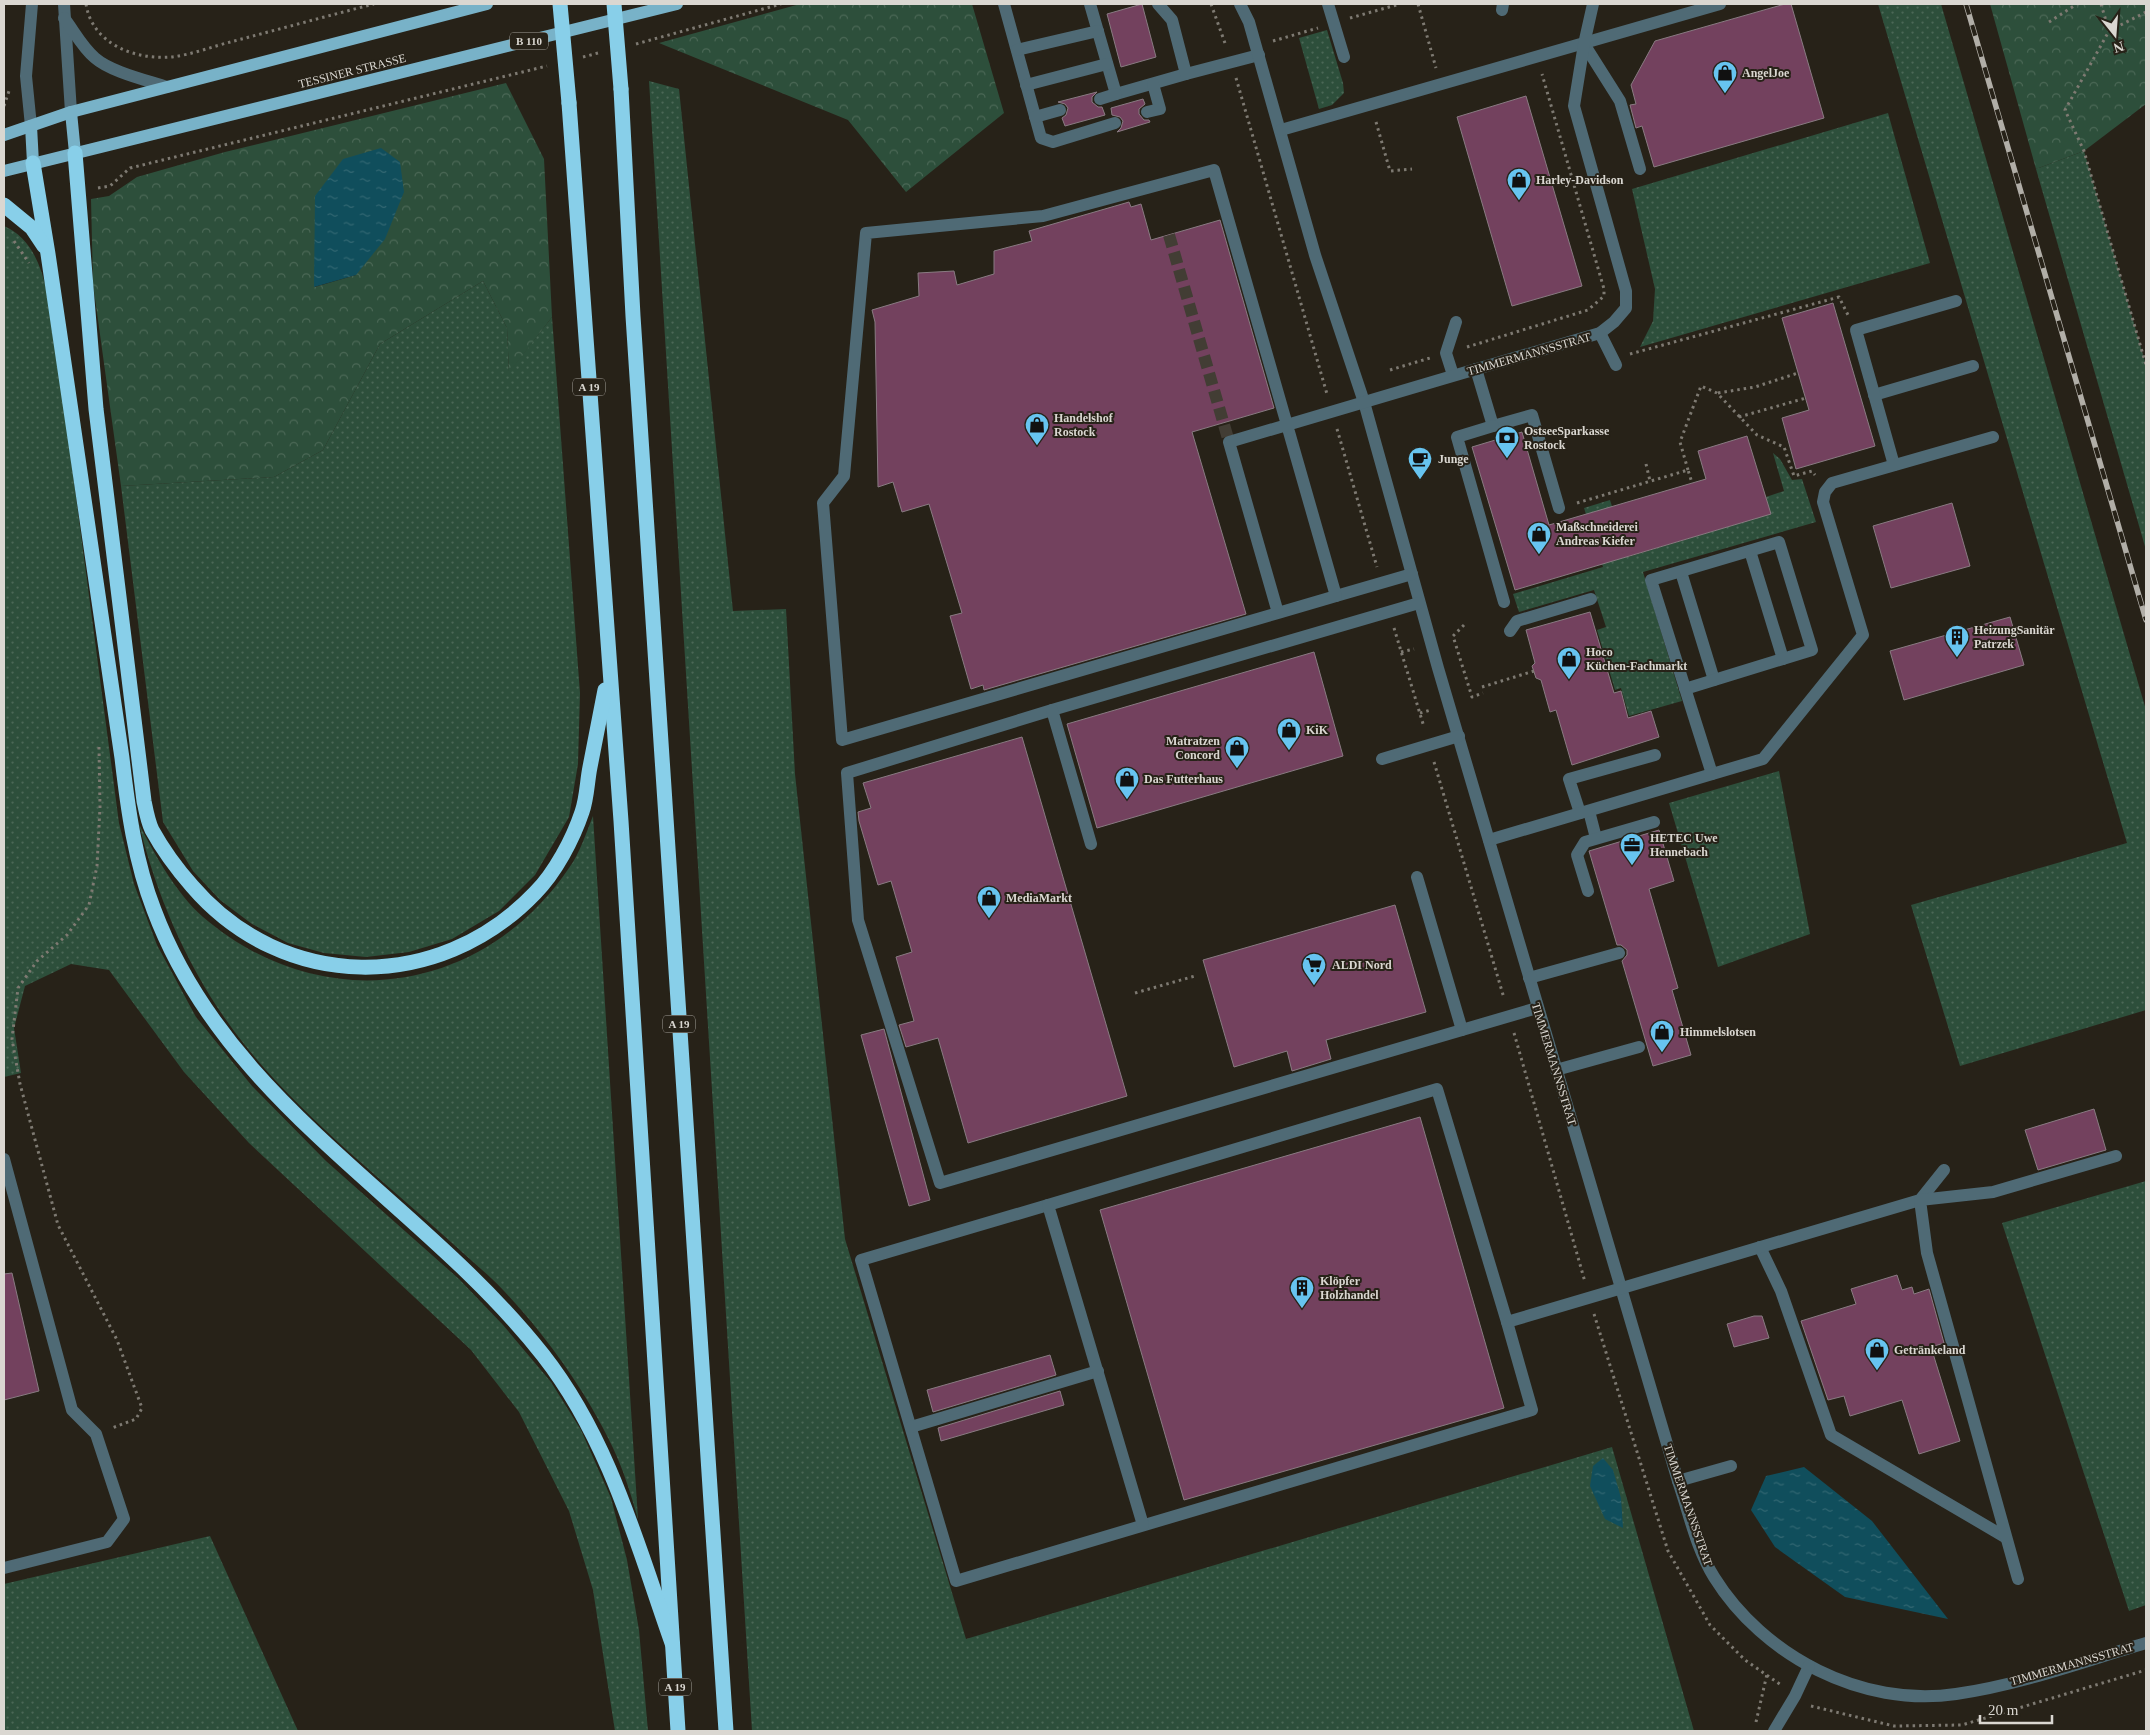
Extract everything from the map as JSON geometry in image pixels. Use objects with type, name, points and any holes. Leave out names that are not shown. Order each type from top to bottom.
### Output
[{"type":"highway","name":"A 19","points":[[560,4],[569,103],[621,821],[678,1731]]},
{"type":"highway","name":"A 19","points":[[614,4],[726,1731]]},
{"type":"highway","points":[[75,153],[96,409],[144,802],[152,829],[177,869],[209,906],[235,927],[274,949],[317,962],[360,968],[394,967],[437,956],[474,941],[504,921],[536,893],[564,853],[583,811],[609,671]]},
{"type":"highway","points":[[33,163],[48,254],[129,815],[141,870],[154,911],[190,984],[242,1060],[288,1109],[497,1301],[545,1357],[598,1442],[613,1476],[672,1643]]},
{"type":"highway","points":[[4,205],[32,228],[48,254]]},
{"type":"main road","points":[[4,135],[71,112],[487,4]]},
{"type":"main road","name":"TESSINER STRASSE","points":[[33,163],[677,4]]},
{"type":"main road","points":[[71,112],[75,153]]},
{"type":"main road","points":[[31,126],[33,163]]},
{"type":"main road","name":"B 110","points":[[4,170],[33,163]]},
{"type":"street","points":[[31,126],[26,76],[32,4]]},
{"type":"street","points":[[64,4],[71,112]]},
{"type":"street","points":[[1004,4],[1042,138],[1053,142],[1115,123]]},
{"type":"street","points":[[1090,4],[1116,94]]},
{"type":"street","points":[[1158,4],[1172,20],[1186,74]]},
{"type":"street","name":"TIMMERMANNSSTRAT","points":[[1240,4],[1249,22],[1315,255],[1364,402],[1419,603],[1678,1481],[1700,1548],[1713,1575],[1727,1596],[1767,1638],[1809,1666],[1852,1684],[1890,1693],[1927,1696],[1955,1694],[2000,1685],[2146,1643]]},
{"type":"street","name":"TIMMERMANNSSTRAT","points":[[1248,4],[1249,22]]},
{"type":"street","points":[[1328,4],[1344,57]]},
{"type":"street","name":"TIMMERMANNSSTRAT","points":[[1364,402],[1600,333],[1614,322],[1626,308],[1626,291],[1574,106],[1584,44],[1593,4]]},
{"type":"street","points":[[1281,130],[1720,4]]},
{"type":"street","points":[[64,18],[96,59],[110,67],[167,87]]},
{"type":"street","points":[[1017,50],[1098,30]]},
{"type":"street","points":[[1584,44],[1620,101],[1640,169]]},
{"type":"street","points":[[1100,99],[1258,55]]},
{"type":"street","points":[[1026,85],[1108,64]]},
{"type":"street","points":[[1147,112],[1160,109],[1153,84]]},
{"type":"street","points":[[1035,117],[1060,110]]},
{"type":"street","points":[[1336,596],[1214,170],[1043,216],[866,233],[844,476],[823,503],[842,740],[1412,574]]},
{"type":"street","points":[[1894,465],[1856,330],[1956,300]]},
{"type":"street","points":[[1454,376],[1446,353],[1456,322]]},
{"type":"street","points":[[1600,333],[1614,362]]},
{"type":"street","points":[[1874,394],[1973,366]]},
{"type":"street","points":[[1476,369],[1493,426]]},
{"type":"street","points":[[1278,613],[1229,442],[1364,402]]},
{"type":"street","points":[[1504,602],[1456,437],[1532,414],[1559,508]]},
{"type":"street","points":[[1489,840],[1763,759],[1863,635],[1823,502],[1825,492],[1832,483],[1993,437]]},
{"type":"street","points":[[1685,689],[1812,650],[1779,542],[1651,580],[1685,689],[1712,774]]},
{"type":"street","points":[[1750,551],[1783,659]]},
{"type":"street","points":[[1681,572],[1714,680]]},
{"type":"street","points":[[1510,631],[1517,621],[1591,599]]},
{"type":"street","points":[[1419,603],[1052,710],[847,773],[858,920],[940,1183],[1228,1092],[1462,1030],[1537,1008]]},
{"type":"street","points":[[1052,710],[1091,844]]},
{"type":"street","points":[[1382,759],[1458,736]]},
{"type":"street","points":[[1596,838],[1570,779],[1655,755]]},
{"type":"street","points":[[1588,891],[1577,855],[1585,842],[1654,822]]},
{"type":"street","points":[[1417,877],[1462,1030]]},
{"type":"street","points":[[1529,978],[1619,953]]},
{"type":"street","points":[[1556,1070],[1639,1047]]},
{"type":"street","points":[[1437,1089],[1532,1410],[956,1581],[861,1260],[1048,1205],[1437,1089]]},
{"type":"street","points":[[1507,1322],[1620,1287],[1920,1200],[1993,1192],[2116,1156]]},
{"type":"street","points":[[4,1159],[72,1410],[96,1434],[124,1519],[107,1542],[4,1568]]},
{"type":"street","points":[[1944,1170],[1920,1200],[1928,1253],[2018,1579]]},
{"type":"street","points":[[1048,1205],[1144,1525]]},
{"type":"street","points":[[1760,1247],[1781,1291],[1831,1435],[2005,1537]]},
{"type":"street","points":[[911,1427],[1098,1371]]},
{"type":"street","points":[[1678,1481],[1731,1466]]},
{"type":"street","points":[[1774,1731],[1795,1696],[1809,1666]]},
{"type":"path","points":[[86,4],[93,24],[102,36],[111,43],[130,54],[150,57],[172,57],[374,4]]},
{"type":"path","points":[[634,44],[781,4]]},
{"type":"path","points":[[1212,4],[1231,62],[1382,583]]},
{"type":"path","points":[[1418,4],[1441,84]]},
{"type":"path","points":[[2049,22],[2077,4]]},
{"type":"path","points":[[2101,4],[2109,31]]},
{"type":"path","points":[[2146,12],[2109,31],[2065,110],[2084,151],[2146,365]]},
{"type":"path","points":[[578,59],[606,52]]},
{"type":"path","points":[[1390,370],[1588,310],[1604,296],[1604,289],[1536,56]]},
{"type":"path","points":[[110,186],[130,168],[549,66]]},
{"type":"path","points":[[4,106],[8,92]]},
{"type":"path","points":[[1371,105],[1390,170],[1412,169]]},
{"type":"path","points":[[9,237],[15,242],[30,265]]},
{"type":"path","points":[[1614,362],[1839,297],[1856,330]]},
{"type":"path","points":[[1717,393],[1755,387],[1798,373]]},
{"type":"path","points":[[1692,483],[1680,442],[1701,386],[1717,393],[1757,435],[1784,448],[1794,476],[1812,471],[1825,492]]},
{"type":"path","points":[[1739,417],[1806,398]]},
{"type":"path","points":[[1646,464],[1650,481]]},
{"type":"path","points":[[1559,508],[1688,470]]},
{"type":"path","points":[[1389,612],[1509,1016],[1589,1297],[1668,1550],[1710,1625],[1745,1660],[1768,1674],[1754,1731]]},
{"type":"path","points":[[1464,625],[1453,636],[1472,697],[1483,693]]},
{"type":"path","points":[[1482,687],[1534,672]]},
{"type":"path","points":[[96,1434],[136,1419],[142,1408],[117,1340],[58,1225],[20,1084],[12,1039],[18,988],[37,961],[67,935],[88,905],[97,856],[100,807],[98,737]]},
{"type":"path","points":[[1135,993],[1195,976]]},
{"type":"green space","points":[[800,4],[972,4],[1004,113],[906,192],[848,120],[659,43]]},
{"type":"green space","points":[[1878,4],[1941,4],[2146,710],[2146,1010],[1960,1066],[1911,905],[2127,843]]},
{"type":"green space","points":[[1990,4],[2146,4],[2146,104],[2084,151],[2036,169]]},
{"type":"green space","points":[[1327,30],[1343,83],[1344,93],[1332,105],[1319,109],[1299,38]]},
{"type":"green space","points":[[649,81],[679,89],[733,611],[786,609],[795,774],[845,1239],[966,1639],[1612,1447],[1694,1731],[752,1731]]},
{"type":"green space","points":[[506,83],[544,159],[552,317],[509,373],[507,328],[483,281],[380,344],[323,450],[274,477],[121,486],[93,284],[91,199],[109,196],[137,177],[225,152]],"holes":[[[315,196],[356,275],[315,287]]]},
{"type":"green space","points":[[1888,113],[1930,263],[1640,347],[1653,321],[1655,289],[1632,189]]},
{"type":"green space","points":[[2084,151],[2146,365],[2146,550],[2036,169]]},
{"type":"green space","points":[[4,226],[17,234],[27,244],[35,257],[41,270],[49,301],[119,823],[134,884],[157,945],[196,1017],[252,1086],[326,1161],[459,1279],[503,1325],[551,1382],[581,1430],[611,1498],[627,1560],[639,1630],[648,1731],[615,1731],[593,1590],[569,1511],[519,1412],[471,1350],[249,1143],[184,1072],[109,970],[71,964],[25,986],[14,1028],[21,1073],[4,1077]]},
{"type":"green space","points":[[483,281],[507,328],[509,372],[552,317],[580,693],[578,764],[569,817],[535,875],[499,911],[452,939],[409,952],[366,957],[324,953],[288,943],[252,924],[220,900],[193,871],[163,822],[121,486],[274,477],[323,450],[380,344]]},
{"type":"green space","points":[[1773,453],[1780,459],[1792,480],[1802,479],[1816,522],[1643,572],[1682,701],[1629,716],[1621,688],[1615,690],[1597,630],[1606,627],[1594,590],[1519,612],[1513,594],[1603,567],[1584,508],[1610,500],[1628,557],[1770,514],[1766,497],[1784,491]]},
{"type":"green space","points":[[1779,771],[1810,934],[1718,967],[1669,803]]},
{"type":"green space","points":[[593,816],[638,1519],[621,1465],[591,1406],[564,1365],[535,1327],[492,1279],[317,1123],[267,1071],[226,1019],[193,967],[167,911],[156,882],[139,824],[159,861],[175,885],[203,917],[249,949],[298,970],[348,980],[398,978],[446,966],[492,944],[533,911],[569,868],[580,849]]},
{"type":"green space","points":[[2146,1181],[2146,1605],[2129,1611],[2002,1223]]},
{"type":"green space","points":[[210,1536],[298,1731],[4,1731],[4,1584]]},
{"type":"water","points":[[381,148],[400,162],[404,192],[385,239],[356,275],[314,287],[315,196],[343,159]]},
{"type":"water","points":[[1603,1458],[1613,1470],[1621,1498],[1623,1528],[1605,1519],[1590,1486],[1593,1466]]},
{"type":"water","points":[[1804,1467],[1872,1521],[1948,1619],[1845,1597],[1775,1547],[1751,1510],[1766,1476]]},
{"type":"building","points":[[1142,4],[1156,57],[1121,67],[1107,14]]},
{"type":"building","name":"AngelJoe","points":[[1785,4],[1791,4],[1824,118],[1654,167],[1642,126],[1636,128],[1630,105],[1636,104],[1631,85],[1655,41]]},
{"type":"building","points":[[1097,92],[1092,97],[1092,102],[1098,107],[1102,107],[1105,115],[1065,126],[1062,118],[1066,115],[1068,108],[1065,104],[1058,102]]},
{"type":"building","name":"Harley-Davidson","points":[[1526,96],[1582,286],[1512,306],[1457,117]]},
{"type":"building","points":[[1143,99],[1145,104],[1139,109],[1139,114],[1144,120],[1149,120],[1150,122],[1117,132],[1121,128],[1123,121],[1120,117],[1112,115],[1111,108]]},
{"type":"building","name":"Handelshof Rostock","points":[[1129,202],[1131,207],[1141,204],[1151,240],[1220,220],[1274,408],[1192,432],[1246,614],[984,690],[983,685],[971,689],[950,616],[962,613],[929,504],[902,512],[893,482],[878,487],[875,322],[872,310],[919,296],[918,273],[954,271],[957,285],[994,274],[994,251],[1032,241],[1029,231]]},
{"type":"building","points":[[1833,303],[1875,446],[1796,469],[1782,418],[1809,410],[1782,318]]},
{"type":"building","points":[[1522,432],[1549,525],[1706,479],[1698,451],[1747,436],[1771,514],[1515,590],[1472,447]]},
{"type":"building","points":[[1952,503],[1970,566],[1891,588],[1873,526]]},
{"type":"building","points":[[1590,612],[1614,693],[1621,691],[1628,718],[1651,711],[1659,737],[1572,765],[1556,710],[1550,712],[1541,680],[1536,678],[1532,666],[1535,663],[1526,630]]},
{"type":"building","name":"HeizungSanitär Patrzek","points":[[2010,617],[2024,665],[1904,700],[1890,651]]},
{"type":"building","points":[[1314,652],[1343,756],[1097,828],[1067,724]]},
{"type":"building","name":"MediaMarkt","points":[[1022,737],[1127,1096],[968,1143],[938,1038],[906,1047],[899,1025],[914,1021],[896,957],[912,952],[891,881],[878,885],[858,812],[871,808],[863,783]]},
{"type":"building","points":[[1659,830],[1674,881],[1649,889],[1678,988],[1672,990],[1691,1055],[1653,1066],[1622,961],[1627,955],[1627,950],[1621,945],[1617,945],[1589,851]]},
{"type":"building","name":"ALDI Nord","points":[[1395,905],[1426,1012],[1326,1040],[1331,1059],[1292,1071],[1287,1051],[1234,1067],[1203,960]]},
{"type":"building","points":[[884,1029],[930,1200],[909,1206],[861,1035]]},
{"type":"building","points":[[2094,1109],[2106,1150],[2038,1170],[2025,1130]]},
{"type":"building","name":"Klöpfer Holzhandel","points":[[1420,1117],[1504,1408],[1184,1500],[1100,1210]]},
{"type":"building","points":[[12,1273],[39,1391],[4,1400],[4,1274]]},
{"type":"building","name":"Getränkeland","points":[[1897,1275],[1902,1290],[1912,1287],[1914,1294],[1929,1289],[1944,1343],[1931,1347],[1960,1441],[1919,1454],[1902,1400],[1850,1416],[1844,1396],[1828,1400],[1801,1321],[1856,1304],[1851,1289]]},
{"type":"building","points":[[1754,1316],[1762,1316],[1769,1338],[1734,1347],[1727,1324]]},
{"type":"building","points":[[1050,1355],[1056,1375],[933,1412],[927,1390]]},
{"type":"building","points":[[1060,1391],[1064,1405],[941,1441],[938,1428]]},
{"type":"tunnel","points":[[1169,235],[1229,442]]},
{"type":"railway","points":[[1966,4],[2146,620]]},
{"type":"place","name":"AngelJoe","points":[[1725,94]]},
{"type":"place","name":"Harley-Davidson","points":[[1519,201]]},
{"type":"place","name":"Handelshof Rostock","points":[[1037,446]]},
{"type":"place","name":"OstseeSparkasse Rostock","points":[[1507,459]]},
{"type":"place","name":"Junge","points":[[1420,480]]},
{"type":"place","name":"Maßschneiderei Andreas Kiefer","points":[[1539,555]]},
{"type":"place","name":"HeizungSanitär Patrzek","points":[[1957,658]]},
{"type":"place","name":"Hoco Küchen-Fachmarkt","points":[[1569,680]]},
{"type":"place","name":"KiK","points":[[1289,751]]},
{"type":"place","name":"Matratzen Concord","points":[[1237,769]]},
{"type":"place","name":"Das Futterhaus","points":[[1127,800]]},
{"type":"place","name":"HETEC Uwe Hennebach","points":[[1632,866]]},
{"type":"place","name":"MediaMarkt","points":[[989,919]]},
{"type":"place","name":"ALDI Nord","points":[[1314,986]]},
{"type":"place","name":"Himmelslotsen","points":[[1662,1053]]},
{"type":"place","name":"Klöpfer Holzhandel","points":[[1302,1309]]},
{"type":"place","name":"Getränkeland","points":[[1877,1371]]}]
